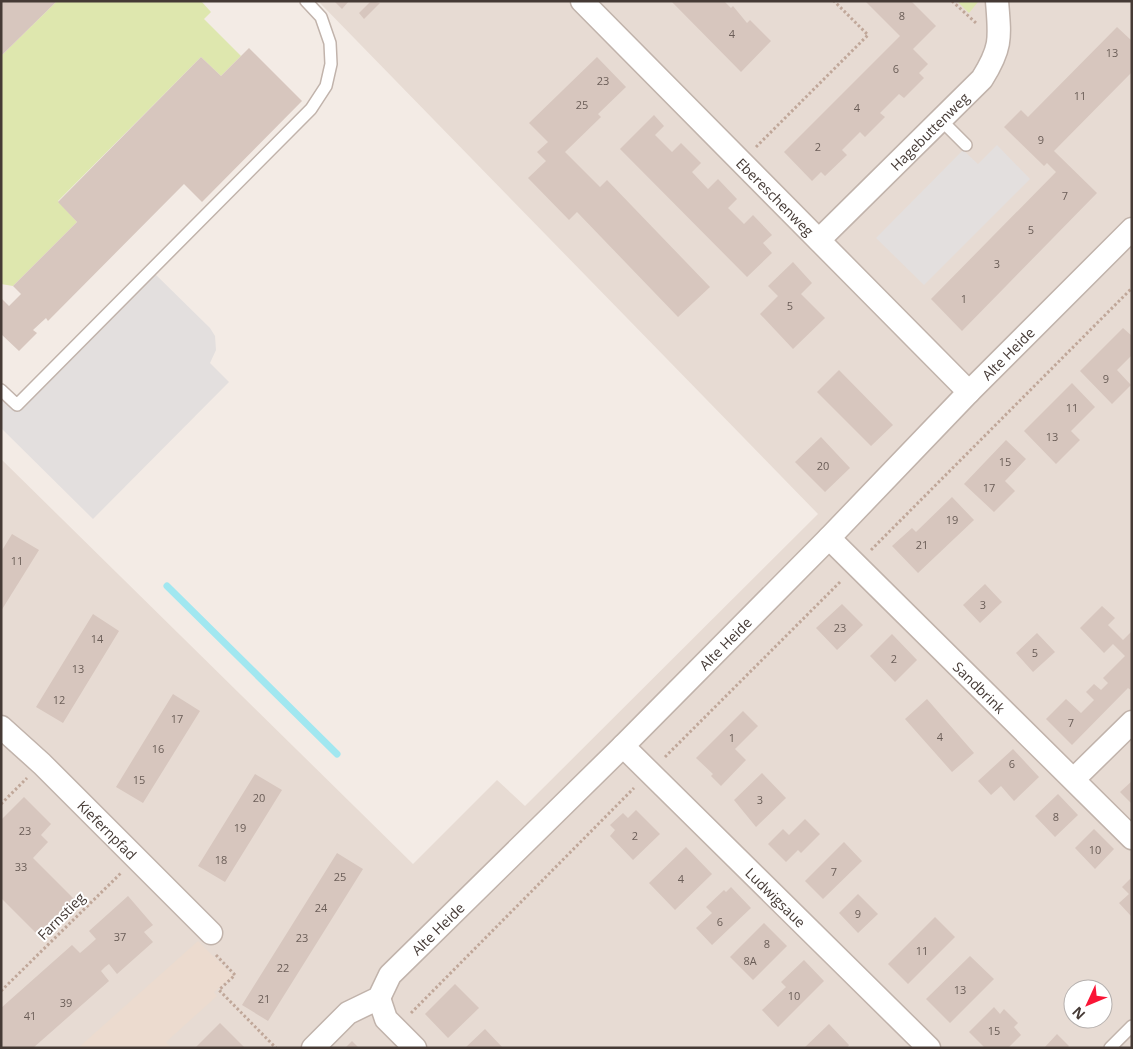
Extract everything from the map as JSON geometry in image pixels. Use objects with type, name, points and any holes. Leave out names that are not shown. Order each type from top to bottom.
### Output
[{"type":"street","name":"Ebereschenweg","points":[[582,1],[969,392]]},
{"type":"street","name":"Hagebuttenweg","points":[[819,240],[982,79],[996,57],[1000,31],[997,1]]},
{"type":"street","name":"Alte Heide","points":[[379,998],[390,976],[623,746],[829,538],[969,392],[1132,229]]},
{"type":"street","name":"Sandbrink","points":[[829,538],[1132,838]]},
{"type":"street","points":[[1074,779],[1132,722]]},
{"type":"street","name":"Kiefernpfad","points":[[1,728],[42,764],[211,933]]},
{"type":"street","name":"Ludwigsaue","points":[[623,746],[929,1048]]},
{"type":"street","points":[[313,1048],[348,1013],[379,998],[386,1020],[415,1048]]},
{"type":"lane","points":[[1,390],[17,405],[311,110],[326,86],[331,64],[330,43],[321,17],[306,1]]},
{"type":"lane","points":[[942,120],[966,144]]},
{"type":"lane","points":[[1110,1048],[1132,1026]]},
{"type":"path","points":[[752,151],[868,35],[834,1]]},
{"type":"path","points":[[396,1029],[1132,288]]},
{"type":"path","points":[[1,804],[42,764]]},
{"type":"path","name":"Farnstieg","points":[[1,991],[136,858]]},
{"type":"path","points":[[211,933],[203,940],[235,975],[219,990],[276,1048]]},
{"type":"shaded area","points":[[318,1],[1132,1],[1132,1048],[1,1048],[1,459],[413,864],[497,780],[525,806],[818,514]]},
{"type":"shaded area","points":[[997,145],[1030,179],[924,285],[876,238],[963,150],[978,164]]},
{"type":"shaded area","points":[[151,270],[210,328],[215,336],[216,350],[210,363],[229,382],[93,519],[1,428],[1,390],[17,405]]},
{"type":"shaded area","points":[[198,941],[233,976],[214,992],[217,996],[166,1042],[171,1048],[78,1048]]},
{"type":"green space","points":[[57,1],[201,1],[211,12],[204,19],[241,56],[221,76],[201,57],[58,201],[77,222],[13,286],[1,284],[1,56]]},
{"type":"green space","points":[[957,1],[978,1],[978,2],[969,13]]},
{"type":"building","points":[[1,1],[57,1],[1,56]]},
{"type":"building","points":[[334,1],[349,1],[342,9]]},
{"type":"building","points":[[371,1],[380,3],[364,19],[359,13]]},
{"type":"building","points":[[671,1],[724,1],[731,8],[733,6],[747,23],[750,20],[771,41],[741,72]]},
{"type":"building","points":[[865,1],[911,1],[936,26],[913,49],[928,64],[919,73],[924,78],[904,98],[899,94],[880,113],[885,117],[865,137],[860,132],[842,150],[847,155],[825,176],[821,172],[812,181],[784,152],[900,36]]},
{"type":"building","points":[[1117,27],[1132,41],[1132,72],[1054,151],[1097,193],[962,331],[931,299],[1056,172],[1047,163],[1044,166],[1004,127],[1021,110],[1028,117]]},
{"type":"building","points":[[249,48],[302,101],[202,202],[184,184],[48,321],[46,318],[33,330],[37,333],[19,351],[1,334],[1,298],[9,306],[21,294],[13,286],[77,222],[58,202],[201,57],[221,76]]},
{"type":"building","points":[[597,57],[626,87],[598,114],[601,117],[565,152],[600,187],[607,180],[710,287],[678,317],[577,212],[569,220],[528,178],[546,161],[537,152],[548,142],[529,123]]},
{"type":"building","points":[[654,115],[664,126],[655,135],[672,152],[681,143],[701,163],[692,172],[708,189],[718,179],[737,199],[728,208],[744,224],[753,215],[772,235],[763,243],[772,253],[747,277],[620,149]]},
{"type":"building","points":[[793,262],[812,283],[801,294],[825,318],[793,349],[760,314],[778,296],[768,286]]},
{"type":"building","points":[[1123,328],[1132,336],[1132,355],[1117,370],[1131,385],[1112,404],[1080,371]]},
{"type":"building","points":[[839,370],[893,425],[871,446],[817,392]]},
{"type":"building","points":[[1072,383],[1095,407],[1071,431],[1080,440],[1056,464],[1024,431]]},
{"type":"building","points":[[821,437],[850,468],[825,492],[795,462]]},
{"type":"building","points":[[1006,440],[1026,459],[1005,481],[1015,491],[994,512],[964,484]]},
{"type":"building","points":[[952,497],[974,520],[918,573],[892,546],[912,528],[916,532]]},
{"type":"building","points":[[12,534],[39,550],[1,611],[1,552]]},
{"type":"building","points":[[985,584],[1002,602],[980,623],[963,605]]},
{"type":"building","points":[[842,604],[863,625],[837,650],[816,628]]},
{"type":"building","points":[[1102,606],[1115,618],[1108,625],[1123,640],[1132,631],[1132,691],[1128,688],[1072,745],[1046,719],[1066,699],[1081,713],[1094,700],[1086,692],[1094,684],[1101,690],[1108,683],[1103,678],[1125,656],[1113,644],[1104,653],[1080,628]]},
{"type":"building","points":[[93,614],[119,631],[63,723],[36,707]]},
{"type":"building","points":[[1037,633],[1055,652],[1033,672],[1016,653]]},
{"type":"building","points":[[892,634],[917,660],[895,682],[870,656]]},
{"type":"building","points":[[173,694],[200,711],[143,803],[116,787]]},
{"type":"building","points":[[927,699],[974,753],[952,772],[905,719]]},
{"type":"building","points":[[743,711],[758,726],[735,749],[746,760],[721,786],[711,776],[713,774],[696,758]]},
{"type":"building","points":[[1013,749],[1039,777],[1014,801],[1001,786],[991,795],[978,781]]},
{"type":"building","points":[[762,773],[786,798],[756,827],[734,800]]},
{"type":"building","points":[[255,774],[282,790],[225,882],[198,866]]},
{"type":"building","points":[[1132,781],[1132,804],[1120,792]]},
{"type":"building","points":[[1058,794],[1078,815],[1055,837],[1035,816]]},
{"type":"building","points":[[24,797],[51,824],[41,835],[48,842],[33,858],[77,902],[41,938],[1,898],[1,820]]},
{"type":"building","points":[[636,810],[660,834],[633,860],[610,836],[615,830],[610,825],[623,813],[628,818]]},
{"type":"building","points":[[805,819],[820,834],[801,853],[798,850],[786,862],[768,844],[783,829],[789,835]]},
{"type":"building","points":[[1094,829],[1114,849],[1095,869],[1075,848]]},
{"type":"building","points":[[844,842],[862,861],[823,899],[805,881]]},
{"type":"building","points":[[686,847],[712,874],[675,910],[649,883]]},
{"type":"building","points":[[337,853],[363,869],[268,1021],[242,1005]]},
{"type":"building","points":[[1132,877],[1131,916],[1119,903],[1129,894],[1122,887]]},
{"type":"building","points":[[731,887],[751,908],[712,945],[696,928],[712,913],[706,907],[724,890],[726,892]]},
{"type":"building","points":[[858,894],[878,914],[858,933],[839,913]]},
{"type":"building","points":[[128,896],[153,925],[144,932],[153,942],[117,974],[109,964],[105,967],[101,971],[109,981],[33,1048],[1,1048],[1,1008],[72,945],[80,953],[87,947],[96,939],[89,931]]},
{"type":"building","points":[[935,917],[955,937],[908,984],[888,964]]},
{"type":"building","points":[[764,923],[787,946],[753,980],[730,957]]},
{"type":"building","points":[[970,956],[994,979],[950,1023],[926,999]]},
{"type":"building","points":[[804,960],[824,981],[778,1027],[762,1010],[786,987],[781,982]]},
{"type":"building","points":[[455,984],[479,1008],[448,1038],[425,1014]]},
{"type":"building","points":[[994,1007],[1000,1014],[1004,1009],[1018,1023],[1014,1027],[1021,1035],[1008,1048],[985,1048],[969,1032]]},
{"type":"building","points":[[220,1023],[245,1048],[195,1048]]},
{"type":"building","points":[[829,1024],[849,1045],[847,1048],[804,1048]]},
{"type":"building","points":[[485,1029],[503,1048],[465,1048]]},
{"type":"building","points":[[1057,1034],[1069,1046],[1067,1048],[1044,1048]]},
{"type":"building","points":[[352,1041],[359,1048],[345,1048]]},
{"type":"waterway","points":[[167,586],[337,754]]}]
